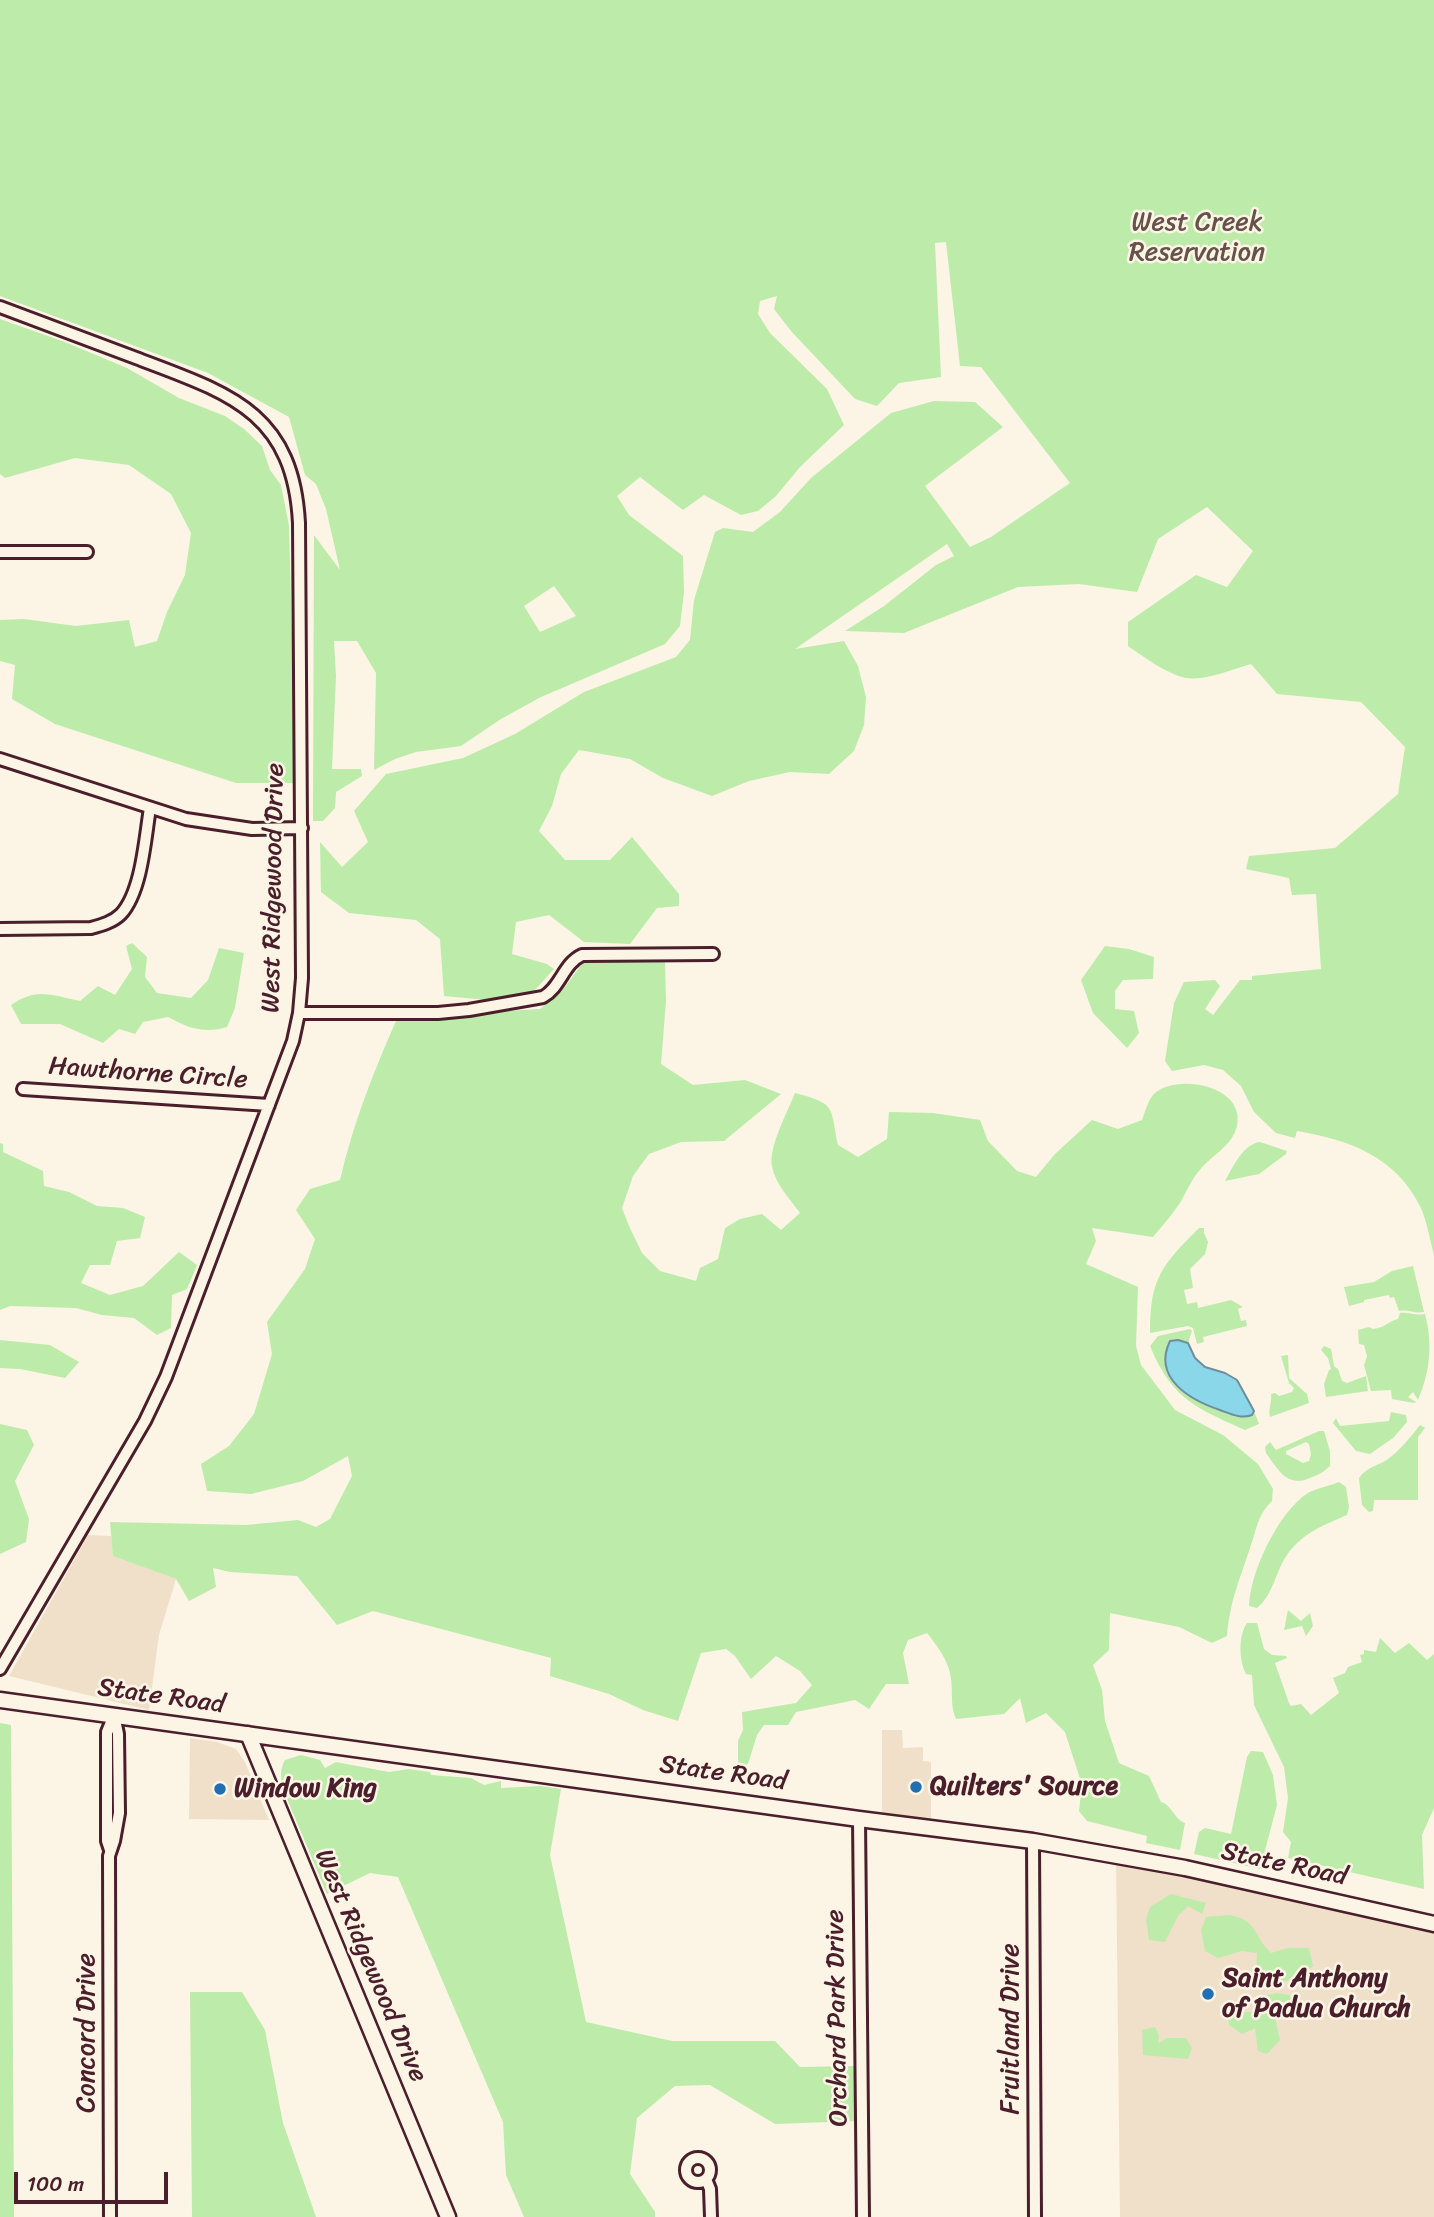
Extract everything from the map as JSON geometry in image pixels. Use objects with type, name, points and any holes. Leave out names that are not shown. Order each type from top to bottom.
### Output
[{"type":"main road","name":"State Road","points":[[0,1700],[859,1819],[1033,1840],[1185,1868],[1434,1924]]},
{"type":"main road","name":"West Ridgewood Drive","points":[[248,1734],[448,2217]]},
{"type":"street","name":"West Ridgewood Drive","points":[[0,306],[225,394],[259,418],[278,443],[292,473],[298,506],[302,828],[302,978],[293,1041],[179,1345],[152,1408],[0,1669]]},
{"type":"street","points":[[0,552],[87,552]]},
{"type":"street","points":[[0,759],[186,819],[252,829],[302,828]]},
{"type":"street","points":[[0,929],[91,928],[106,924],[120,915],[130,901],[138,878],[150,808]]},
{"type":"street","points":[[299,1013],[438,1013],[469,1010],[550,993],[571,961],[582,955],[713,954]]},
{"type":"street","name":"Hawthorne Circle","points":[[23,1089],[269,1105]]},
{"type":"street","name":"Concord Drive","points":[[110,2217],[110,1850],[107,1840],[107,1732],[114,1715]]},
{"type":"street","name":"Orchard Park Drive","points":[[859,1819],[863,2217]]},
{"type":"street","name":"Fruitland Drive","points":[[1033,1840],[1035,2217]]},
{"type":"street","points":[[706,2179],[710,2189],[710,2217]]},
{"type":"shaded area","points":[[88,1535],[111,1536],[114,1556],[176,1579],[159,1635],[149,1710],[9,1676]]},
{"type":"shaded area","points":[[882,1730],[902,1730],[903,1748],[923,1747],[923,1761],[931,1762],[931,1820],[882,1812]]},
{"type":"shaded area","points":[[190,1738],[217,1742],[236,1749],[245,1762],[269,1820],[189,1819]]},
{"type":"shaded area","points":[[1116,1858],[1434,1929],[1434,2217],[1120,2217]]},
{"type":"green space","name":"West Creek Reservation","points":[[0,0],[1434,0],[1434,1255],[1421,1208],[1411,1190],[1384,1163],[1369,1153],[1335,1140],[1297,1131],[1295,1138],[1276,1133],[1254,1112],[1241,1086],[1223,1070],[1204,1065],[1172,1071],[1165,1061],[1174,1003],[1184,982],[1215,980],[1220,986],[1205,1009],[1213,1015],[1240,980],[1252,980],[1252,976],[1321,969],[1316,894],[1292,895],[1289,878],[1246,869],[1249,856],[1335,848],[1398,794],[1405,747],[1361,702],[1277,694],[1251,664],[1211,676],[1186,678],[1164,669],[1128,646],[1128,622],[1196,575],[1227,587],[1253,551],[1207,507],[1158,539],[1137,592],[1079,584],[1018,587],[904,633],[845,631],[884,606],[936,565],[954,556],[947,544],[795,649],[844,641],[858,666],[866,697],[864,725],[854,751],[829,774],[790,772],[749,781],[712,796],[663,778],[630,759],[579,750],[561,774],[552,806],[539,831],[565,860],[610,860],[632,837],[679,894],[679,906],[657,908],[630,944],[584,942],[549,915],[516,922],[512,954],[547,964],[554,969],[534,991],[488,1000],[444,996],[440,939],[416,920],[349,913],[321,892],[320,842],[342,867],[368,842],[354,811],[386,774],[463,758],[515,734],[584,692],[676,657],[690,640],[694,600],[715,532],[723,528],[753,532],[780,512],[811,478],[891,413],[934,401],[975,402],[1003,427],[925,486],[970,547],[991,537],[1070,483],[981,367],[960,366],[946,242],[935,243],[941,377],[899,383],[877,406],[855,399],[774,309],[777,296],[760,301],[758,314],[770,333],[827,389],[844,425],[800,467],[776,496],[758,511],[741,515],[704,495],[683,510],[640,477],[617,496],[629,515],[683,556],[684,592],[680,626],[665,644],[541,697],[501,719],[461,746],[416,752],[374,770],[376,673],[357,641],[334,641],[336,676],[332,769],[361,769],[362,776],[336,792],[335,808],[323,821],[313,821],[314,535],[340,570],[326,509],[316,484],[305,475],[289,417],[208,373],[0,296]],"holes":[[[554,586],[576,616],[540,632],[524,606]]]},
{"type":"green space","points":[[0,319],[127,368],[179,398],[225,416],[262,446],[270,470],[281,485],[289,526],[296,783],[236,783],[55,724],[12,699],[15,665],[0,661],[0,620],[24,619],[76,626],[129,620],[135,647],[157,641],[167,612],[185,575],[191,533],[171,494],[129,465],[75,458],[5,478],[0,474]]},
{"type":"green space","points":[[132,943],[147,957],[145,977],[157,993],[191,998],[208,980],[219,948],[244,953],[235,1008],[227,1027],[197,1029],[168,1017],[143,1022],[135,1034],[119,1029],[103,1043],[60,1024],[21,1024],[11,1005],[29,996],[44,994],[80,1001],[98,986],[115,995],[132,969],[126,946]]},
{"type":"green space","points":[[1105,946],[1129,949],[1154,957],[1153,979],[1123,980],[1115,991],[1115,1009],[1134,1011],[1139,1033],[1127,1048],[1093,1013],[1081,980]]},
{"type":"green space","points":[[585,960],[665,962],[666,1001],[661,1064],[693,1085],[745,1080],[781,1094],[724,1141],[681,1142],[649,1154],[633,1176],[622,1208],[642,1253],[660,1271],[696,1281],[700,1268],[718,1259],[725,1228],[740,1219],[762,1214],[781,1230],[800,1213],[783,1191],[772,1166],[776,1140],[795,1093],[818,1100],[829,1108],[838,1145],[858,1157],[887,1139],[889,1112],[933,1113],[980,1120],[988,1141],[1017,1171],[1036,1177],[1055,1154],[1092,1120],[1118,1129],[1142,1120],[1151,1097],[1163,1088],[1177,1084],[1207,1086],[1231,1101],[1237,1112],[1237,1126],[1231,1140],[1204,1165],[1180,1203],[1153,1237],[1092,1228],[1096,1241],[1086,1264],[1138,1287],[1136,1346],[1141,1365],[1175,1410],[1223,1435],[1258,1464],[1273,1489],[1272,1501],[1259,1522],[1236,1590],[1227,1636],[1212,1643],[1179,1627],[1110,1613],[1109,1650],[1093,1665],[1102,1690],[1105,1721],[1119,1763],[1149,1776],[1161,1802],[1185,1823],[1180,1850],[1146,1843],[1147,1836],[1087,1821],[1079,1811],[1082,1785],[1065,1732],[1046,1713],[1026,1723],[1020,1698],[1004,1714],[956,1719],[948,1666],[927,1633],[908,1640],[903,1653],[909,1684],[886,1684],[869,1709],[855,1700],[796,1712],[788,1725],[764,1725],[757,1735],[748,1764],[738,1768],[738,1741],[743,1730],[742,1712],[796,1703],[812,1685],[800,1671],[776,1656],[751,1679],[735,1656],[726,1649],[701,1653],[678,1721],[643,1710],[609,1694],[550,1676],[551,1658],[373,1611],[337,1625],[297,1576],[230,1572],[213,1568],[216,1587],[189,1601],[176,1579],[113,1556],[110,1522],[246,1525],[298,1520],[316,1527],[330,1519],[352,1476],[348,1456],[303,1481],[251,1494],[207,1491],[201,1464],[229,1446],[254,1414],[272,1354],[267,1322],[305,1269],[315,1239],[296,1210],[310,1189],[340,1180],[364,1099],[396,1021],[424,1016],[540,1009],[562,991]]},
{"type":"green space","points":[[1260,1142],[1287,1151],[1286,1154],[1259,1174],[1225,1181],[1248,1147]]},
{"type":"green space","points":[[0,1143],[3,1144],[3,1152],[43,1171],[44,1186],[69,1192],[97,1206],[123,1208],[145,1217],[140,1238],[117,1241],[110,1265],[90,1265],[81,1283],[110,1295],[143,1286],[179,1252],[197,1265],[187,1289],[172,1295],[171,1328],[157,1335],[134,1318],[102,1315],[76,1308],[10,1306],[0,1310]]},
{"type":"green space","points":[[1199,1228],[1204,1228],[1208,1242],[1205,1254],[1190,1269],[1193,1288],[1184,1290],[1187,1304],[1197,1302],[1198,1308],[1231,1300],[1243,1307],[1238,1309],[1241,1321],[1246,1320],[1247,1326],[1203,1337],[1204,1342],[1197,1344],[1193,1328],[1188,1326],[1150,1333],[1152,1299],[1161,1274],[1176,1252]]},
{"type":"green space","points":[[1413,1266],[1424,1312],[1399,1311],[1394,1297],[1390,1298],[1389,1295],[1349,1306],[1344,1287],[1374,1282],[1392,1271]]},
{"type":"green space","points":[[1400,1313],[1425,1314],[1427,1325],[1428,1368],[1418,1400],[1413,1392],[1408,1397],[1416,1402],[1414,1403],[1392,1399],[1391,1390],[1371,1391],[1364,1365],[1367,1356],[1364,1345],[1359,1344],[1358,1330],[1381,1327],[1398,1319]]},
{"type":"green space","points":[[1190,1329],[1192,1331],[1188,1343],[1171,1341],[1252,1415],[1254,1411],[1259,1424],[1245,1430],[1199,1408],[1187,1400],[1167,1378],[1150,1346],[1158,1336]]},
{"type":"green space","points":[[0,1340],[50,1345],[79,1362],[65,1378],[0,1368]]},
{"type":"green space","points":[[1324,1346],[1331,1349],[1334,1366],[1338,1369],[1342,1381],[1347,1383],[1366,1376],[1368,1391],[1326,1397],[1324,1384],[1331,1369],[1328,1358],[1321,1350]]},
{"type":"green space","points":[[1288,1355],[1289,1378],[1307,1394],[1309,1403],[1270,1417],[1271,1394],[1279,1396],[1292,1392],[1294,1388],[1289,1383],[1281,1356]]},
{"type":"green space","points":[[1391,1412],[1406,1415],[1407,1422],[1393,1438],[1370,1454],[1356,1451],[1333,1423],[1336,1418],[1340,1426],[1389,1421]]},
{"type":"green space","points":[[0,1424],[27,1430],[34,1445],[15,1481],[29,1519],[26,1542],[0,1554]]},
{"type":"green space","points":[[1420,1425],[1425,1428],[1418,1437],[1418,1500],[1374,1500],[1373,1511],[1369,1512],[1362,1505],[1359,1478],[1405,1444]]},
{"type":"green space","points":[[1324,1431],[1330,1451],[1330,1466],[1318,1474],[1296,1481],[1284,1476],[1266,1453],[1265,1447],[1270,1442],[1276,1450]],"holes":[[[1306,1442],[1309,1444],[1309,1461],[1303,1463],[1286,1454],[1286,1451]]]},
{"type":"green space","points":[[1339,1482],[1346,1487],[1349,1507],[1347,1515],[1314,1530],[1299,1541],[1283,1562],[1263,1602],[1257,1608],[1249,1606],[1260,1560],[1287,1513],[1308,1493]]},
{"type":"green space","points":[[1288,1610],[1301,1621],[1310,1613],[1313,1626],[1306,1636],[1302,1626],[1284,1630]]},
{"type":"green space","points":[[1247,1623],[1257,1623],[1264,1649],[1272,1655],[1286,1656],[1287,1658],[1275,1663],[1289,1703],[1291,1706],[1301,1704],[1311,1715],[1339,1693],[1333,1678],[1345,1673],[1348,1667],[1362,1662],[1360,1655],[1364,1654],[1364,1650],[1376,1652],[1380,1638],[1395,1653],[1409,1643],[1427,1660],[1434,1654],[1434,1808],[1422,1835],[1424,1889],[1288,1858],[1291,1842],[1283,1832],[1288,1798],[1284,1767],[1254,1705],[1252,1675],[1246,1674],[1242,1662],[1240,1648]]},
{"type":"green space","points":[[0,1723],[11,1725],[14,2217],[0,2217]]},
{"type":"green space","points":[[1251,1751],[1263,1752],[1273,1775],[1277,1805],[1260,1869],[1194,1854],[1199,1832],[1205,1828],[1231,1834],[1247,1757]]},
{"type":"green space","points":[[301,1755],[320,1760],[325,1768],[336,1762],[389,1772],[409,1769],[430,1772],[431,1775],[471,1778],[484,1785],[501,1781],[501,1788],[540,1786],[561,1789],[550,1855],[586,2022],[672,2041],[775,2041],[800,2067],[856,2066],[857,2121],[775,2124],[710,2085],[675,2086],[637,2118],[630,2174],[655,2212],[655,2217],[524,2217],[506,2175],[503,2122],[398,1877],[370,1873],[327,1894],[282,1785],[281,1771],[285,1760]]},
{"type":"green space","points":[[1171,1894],[1206,1903],[1202,1914],[1188,1906],[1178,1916],[1165,1942],[1149,1940],[1146,1919],[1150,1907]]},
{"type":"green space","points":[[1230,1915],[1251,1925],[1271,1953],[1288,1948],[1309,1948],[1313,1966],[1286,1981],[1264,1983],[1256,1981],[1257,1953],[1242,1951],[1218,1958],[1205,1951],[1201,1930],[1206,1917]]},
{"type":"green space","points":[[190,1992],[242,1992],[265,2030],[283,2123],[316,2217],[192,2217]]},
{"type":"green space","points":[[1277,1993],[1290,1995],[1293,2006],[1278,2000],[1272,2004],[1280,2040],[1267,2054],[1258,2051],[1255,2028],[1242,2034],[1229,2025],[1228,2018],[1243,2012],[1256,2012],[1263,1996]]},
{"type":"green space","points":[[1155,2027],[1159,2036],[1158,2044],[1166,2038],[1186,2038],[1192,2048],[1188,2059],[1143,2055],[1142,2030]]},
{"type":"water","points":[[1170,1341],[1188,1343],[1195,1358],[1205,1367],[1237,1380],[1254,1411],[1252,1415],[1236,1415],[1208,1406],[1177,1386],[1166,1366],[1166,1354]]},
{"type":"place","name":"Quilters' Source","points":[[916,1787]]},
{"type":"place","name":"Window King","points":[[220,1789]]},
{"type":"place","name":"Saint Anthony of Padua Church","points":[[1208,1994]]}]
